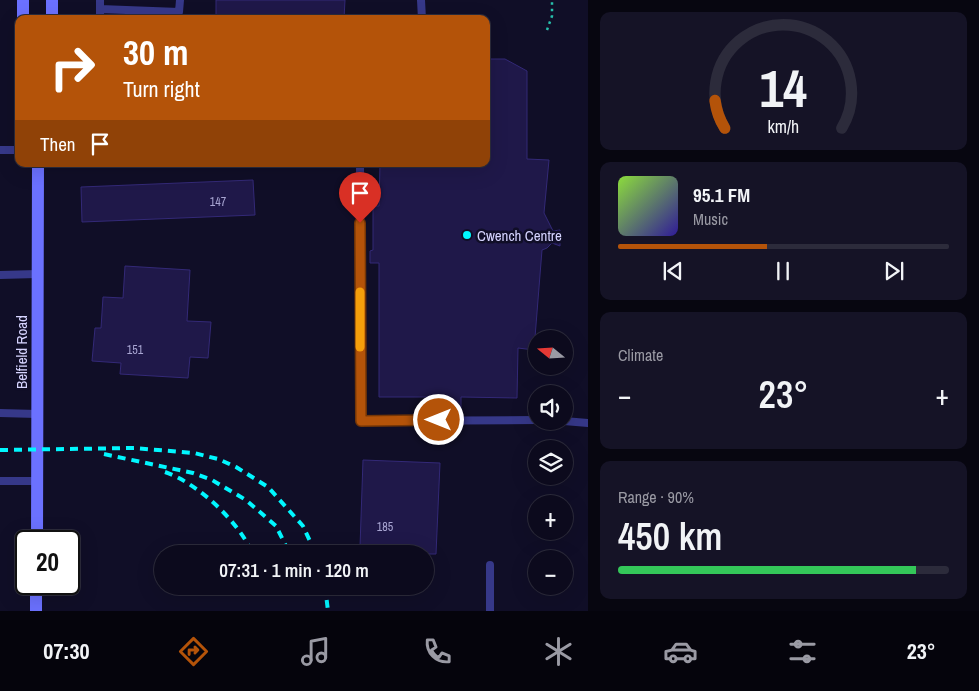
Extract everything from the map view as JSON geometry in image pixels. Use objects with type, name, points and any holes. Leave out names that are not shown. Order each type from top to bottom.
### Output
[{"type":"main road","points":[[23,0],[23,15]]},
{"type":"main road","points":[[52,0],[52,15]]},
{"type":"main road","name":"Belfield Road","points":[[36,530],[38,167]]},
{"type":"main road","points":[[36,595],[36,611]]},
{"type":"lane","points":[[100,0],[100,15]]},
{"type":"lane","points":[[100,9],[179,15],[180,0]]},
{"type":"lane","points":[[421,0],[422,15]]},
{"type":"lane","points":[[0,150],[15,150]]},
{"type":"lane","points":[[360,167],[361,421],[528,420]]},
{"type":"lane","points":[[0,275],[37,274]]},
{"type":"lane","points":[[0,413],[37,414]]},
{"type":"lane","points":[[573,422],[588,423]]},
{"type":"lane","points":[[0,481],[37,481]]},
{"type":"lane","points":[[490,565],[490,611]]},
{"type":"path","points":[[547,30],[552,16],[552,0]]},
{"type":"building","points":[[216,0],[345,0],[344,15],[216,15]]},
{"type":"building","name":"Cwench Centre","points":[[490,59],[505,59],[527,71],[527,159],[549,160],[544,213],[553,231],[560,230],[560,246],[552,243],[542,250],[536,330],[528,330],[528,349],[518,348],[517,398],[461,397],[461,412],[437,412],[437,397],[379,397],[379,263],[370,263],[370,251],[373,250],[373,206],[379,206],[380,167],[490,167]]},
{"type":"building","points":[[253,180],[255,215],[82,222],[81,187]]},
{"type":"building","points":[[125,266],[190,270],[187,321],[211,322],[208,358],[190,357],[188,378],[120,374],[121,363],[92,361],[95,328],[101,328],[103,297],[123,298]]},
{"type":"building","points":[[363,460],[440,463],[436,554],[434,554],[434,545],[360,545]]},
{"type":"railway","points":[[0,450],[134,448],[194,453],[218,459],[236,467],[268,487],[303,526],[312,545]]},
{"type":"railway","points":[[104,454],[193,473],[212,480],[246,500],[276,526],[286,545]]},
{"type":"railway","points":[[165,472],[191,485],[216,505],[238,529],[248,545]]},
{"type":"railway","points":[[326,595],[328,611]]},
{"type":"slow traffic","points":[[360,292],[360,347]]},
{"type":"place","name":"Cwench Centre","points":[[467,235]]},
{"type":"route","points":[[360,223],[361,421],[439,420]]}]
